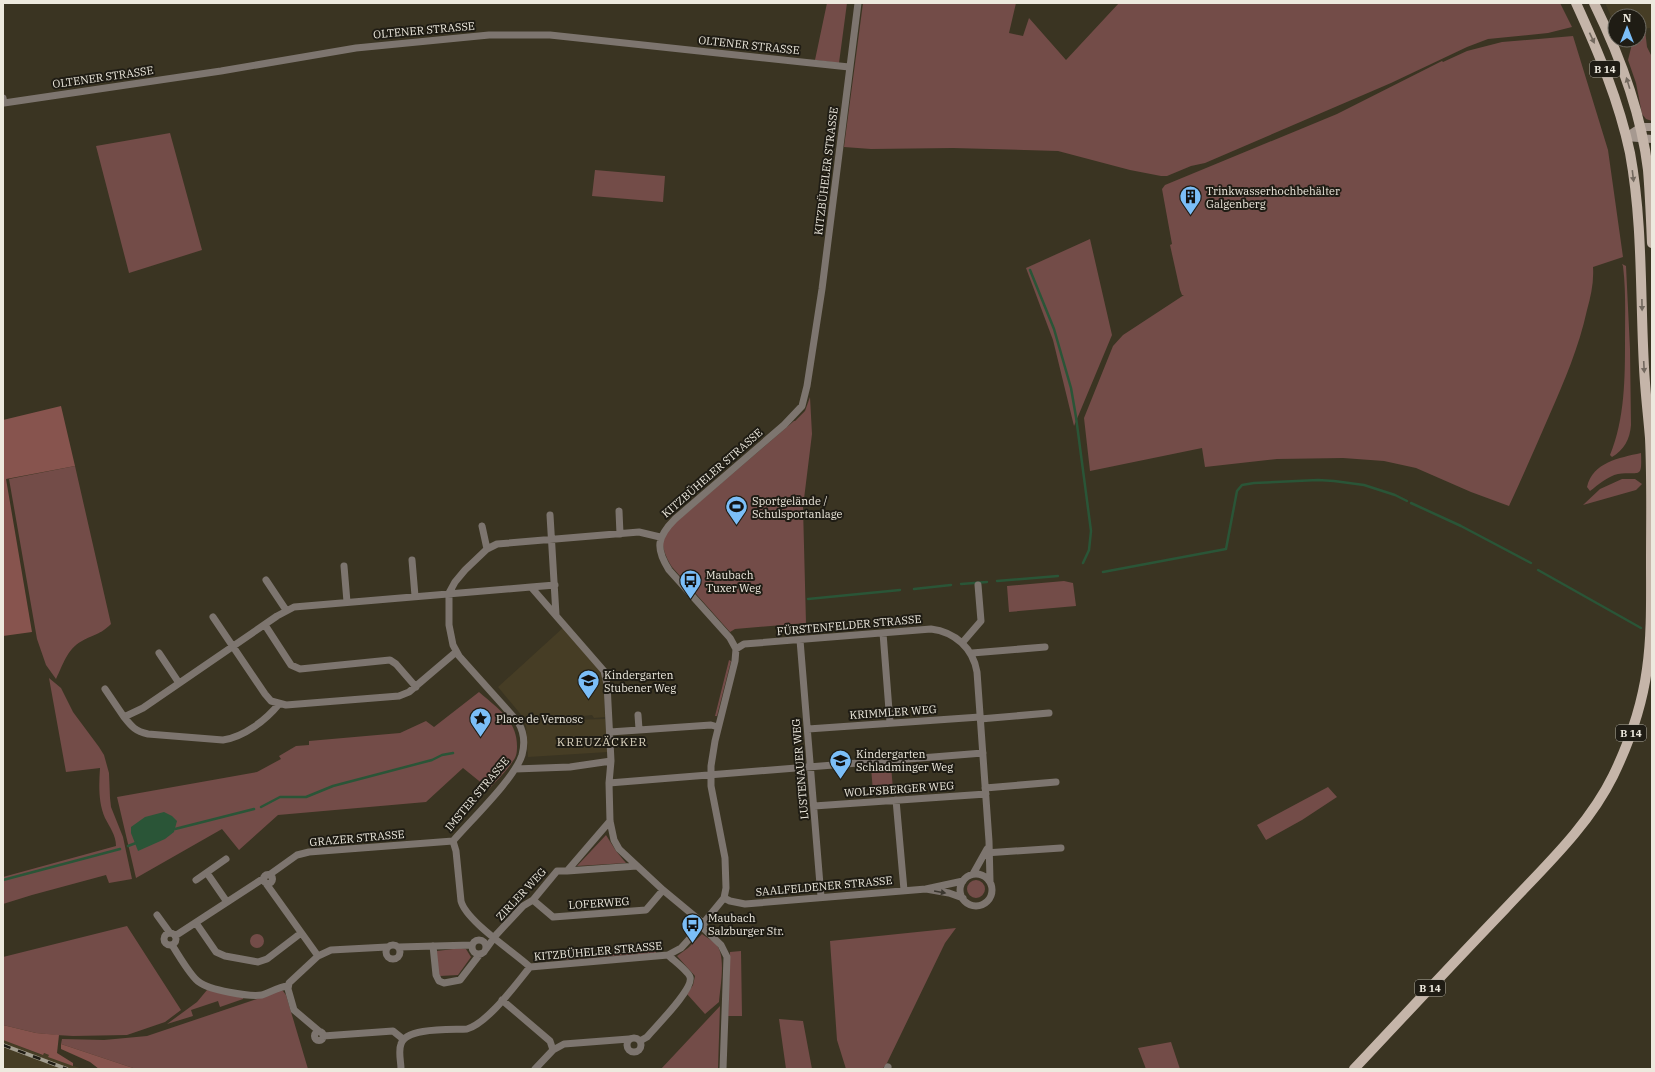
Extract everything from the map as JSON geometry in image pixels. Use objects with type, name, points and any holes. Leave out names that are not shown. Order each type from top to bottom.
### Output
[{"type":"main road","name":"B 14","points":[[1576,3],[1599,53],[1615,98],[1626,137],[1633,171],[1642,273],[1644,369],[1650,439]]},
{"type":"main road","name":"B 14","points":[[1594,3],[1614,43],[1640,127],[1647,139],[1650,172],[1652,243]]},
{"type":"main road","points":[[1626,137],[1640,127],[1652,127]]},
{"type":"main road","points":[[1626,137],[1647,139]]},
{"type":"main road","name":"B 14","points":[[1354,1069],[1558,853],[1586,819],[1612,778],[1628,742],[1647,672],[1651,613],[1650,439],[1652,410]]},
{"type":"street","name":"KITZBÜHELER STRASSE","points":[[660,537],[675,519],[778,431],[802,406],[814,346],[858,3]]},
{"type":"street","name":"OLTENER STRASSE","points":[[4,100],[221,71],[356,48],[489,35],[550,35],[849,67]]},
{"type":"street","points":[[619,511],[620,534]]},
{"type":"street","points":[[550,516],[556,615]]},
{"type":"street","points":[[482,526],[487,549]]},
{"type":"street","points":[[449,593],[455,582],[465,570],[487,549],[497,544],[639,532],[660,537],[661,554],[669,570],[726,633],[736,649],[735,661],[715,741],[710,776],[725,858],[726,888],[724,898]]},
{"type":"street","points":[[412,560],[415,596]]},
{"type":"street","points":[[344,566],[347,602]]},
{"type":"street","points":[[266,580],[286,610]]},
{"type":"street","points":[[124,716],[143,708],[286,610],[294,607],[555,585]]},
{"type":"street","points":[[962,643],[981,621],[978,585]]},
{"type":"street","points":[[531,587],[604,670],[607,684],[610,732],[610,821],[614,840],[619,849],[703,925],[721,945],[727,957],[723,1069]]},
{"type":"street","name":"IMSTER STRASSE","points":[[449,593],[449,625],[451,639],[456,652],[522,728],[524,738],[523,750],[515,769],[453,841],[456,851],[462,906],[475,921],[530,968]]},
{"type":"street","points":[[213,617],[265,694],[271,701],[279,704],[286,705],[399,696],[416,687],[456,652]]},
{"type":"street","points":[[265,625],[291,665],[300,669],[390,660],[396,664],[416,687]]},
{"type":"street","name":"FÜRSTENFELDER STRASSE","points":[[736,649],[744,644],[931,629],[949,633],[972,653]]},
{"type":"street","points":[[883,633],[890,723]]},
{"type":"street","name":"LUSTENAUER WEG","points":[[800,640],[821,897]]},
{"type":"street","points":[[987,853],[973,874],[963,881],[960,890],[966,902],[974,905],[983,904],[990,898],[992,886],[990,881],[987,853],[989,841],[977,672],[972,653],[1045,647]]},
{"type":"street","points":[[159,653],[179,683]]},
{"type":"street","points":[[105,689],[135,730],[148,734],[223,740],[231,739],[250,729],[271,714],[279,704]]},
{"type":"street","name":"KRIMMLER WEG","points":[[808,730],[890,723],[1049,713]]},
{"type":"street","points":[[638,715],[639,730]]},
{"type":"street","points":[[610,732],[711,725],[718,727]]},
{"type":"street","points":[[609,783],[983,753]]},
{"type":"street","points":[[515,769],[570,767],[611,761]]},
{"type":"street","name":"WOLFSBERGER WEG","points":[[814,806],[896,800],[1056,782]]},
{"type":"street","points":[[896,800],[904,890]]},
{"type":"street","name":"ZIRLER WEG","points":[[433,946],[436,975],[439,981],[444,983],[460,980],[494,937],[524,906],[533,900],[557,871],[567,871],[610,821]]},
{"type":"street","name":"GRAZER STRASSE","points":[[172,935],[196,923],[266,878],[297,855],[309,852],[453,841]]},
{"type":"street","points":[[987,853],[1061,848]]},
{"type":"street","points":[[196,880],[226,859]]},
{"type":"street","points":[[567,871],[637,866]]},
{"type":"street","points":[[207,873],[227,902]]},
{"type":"street","points":[[973,874],[983,876],[990,881]]},
{"type":"street","points":[[266,878],[300,933],[318,956]]},
{"type":"street","name":"SAALFELDENER STRASSE","points":[[724,898],[730,901],[745,904],[926,889],[963,881]]},
{"type":"street","name":"SAALFELDENER STRASSE","points":[[926,889],[949,893],[963,898]]},
{"type":"street","name":"LOFERWEG","points":[[533,900],[553,917],[646,910],[663,890]]},
{"type":"street","name":"KITZBÜHELER STRASSE","points":[[403,1039],[409,1035],[419,1032],[467,1028],[474,1026],[481,1022],[530,968],[668,955],[681,948],[703,925],[724,898]]},
{"type":"street","points":[[157,915],[176,940],[172,945]]},
{"type":"street","points":[[196,923],[216,952],[236,958],[258,962],[267,959],[300,933]]},
{"type":"street","points":[[172,935],[165,936],[164,941],[168,945],[172,945],[198,982],[205,986],[252,995],[261,995],[278,987],[288,986]]},
{"type":"street","points":[[401,1069],[400,1047],[403,1039],[393,1031],[322,1034],[294,1010],[288,986],[290,982],[318,956],[331,950],[387,948],[393,944],[398,947],[472,945],[475,941],[481,940],[486,945],[483,952],[473,952],[472,945]]},
{"type":"street","points":[[387,948],[387,956],[394,959],[400,954],[398,947]]},
{"type":"street","points":[[640,1040],[646,1037],[684,995],[689,986],[690,980],[688,974],[668,955]]},
{"type":"street","points":[[502,1000],[550,1041],[553,1050]]},
{"type":"street","points":[[535,1069],[553,1050],[564,1044],[574,1042],[629,1039],[634,1037],[640,1040]]},
{"type":"street","points":[[629,1039],[627,1042],[627,1047],[632,1052],[639,1049],[641,1045],[640,1040]]},
{"type":"shaded area","points":[[827,3],[847,3],[839,63],[815,60]]},
{"type":"shaded area","points":[[863,3],[1016,3],[1009,33],[1023,36],[1029,18],[1066,60],[1119,3],[1560,3],[1572,27],[1548,33],[1488,39],[1467,47],[1391,83],[1205,163],[1191,166],[1167,176],[1161,176],[1130,170],[1058,151],[953,148],[871,149],[844,147]]},
{"type":"shaded area","points":[[1605,3],[1652,3],[1652,40],[1650,28],[1647,28],[1647,8],[1607,8]]},
{"type":"shaded area","points":[[1573,36],[1608,150],[1623,257],[1593,267],[1591,294],[1584,324],[1571,364],[1509,506],[1471,492],[1416,468],[1384,461],[1343,458],[1277,459],[1205,467],[1202,448],[1090,471],[1084,418],[1113,346],[1123,335],[1184,295],[1182,295],[1180,290],[1170,245],[1172,244],[1162,189],[1165,185],[1337,114],[1442,61],[1443,62],[1467,51],[1502,42]]},
{"type":"shaded area","points":[[1647,47],[1652,57],[1652,121],[1646,119],[1642,114],[1636,83],[1628,60],[1631,48]]},
{"type":"shaded area","points":[[170,133],[202,250],[129,273],[96,146]]},
{"type":"shaded area","points":[[595,170],[665,176],[663,202],[592,196]]},
{"type":"shaded area","points":[[1090,239],[1112,335],[1074,426],[1053,340],[1026,268]]},
{"type":"shaded area","points":[[1622,264],[1626,266],[1630,349],[1631,425],[1626,444],[1612,457],[1610,455],[1619,427],[1624,383],[1625,303]]},
{"type":"shaded area","name":"Sportgelände / Schulsportanlage","points":[[810,397],[812,434],[803,507],[806,623],[735,629],[730,632],[672,567],[663,548],[664,536],[675,523],[795,421],[805,411]]},
{"type":"shaded area","points":[[61,406],[75,466],[6,479],[32,632],[3,636],[3,420]]},
{"type":"shaded area","points":[[1641,453],[1640,471],[1635,473],[1614,475],[1590,491],[1587,487],[1595,472],[1608,462]]},
{"type":"shaded area","points":[[75,466],[111,624],[104,630],[82,641],[73,648],[66,658],[56,679],[46,665],[37,639],[9,479]]},
{"type":"shaded area","points":[[1622,479],[1635,479],[1642,484],[1636,490],[1583,505],[1600,489]]},
{"type":"shaded area","points":[[1064,581],[1073,583],[1076,606],[1009,612],[1007,586]]},
{"type":"shaded area","points":[[565,626],[603,674],[605,717],[594,718],[592,715],[576,717],[576,720],[605,719],[608,752],[528,757],[526,727],[523,717],[498,687]]},
{"type":"shaded area","points":[[729,660],[731,661],[717,716],[715,716]]},
{"type":"shaded area","points":[[49,678],[61,688],[73,712],[104,755],[109,773],[111,807],[123,837],[132,879],[109,883],[106,875],[3,904],[3,877],[116,846],[114,835],[105,818],[101,806],[99,787],[100,768],[66,772]]},
{"type":"shaded area","points":[[479,692],[499,709],[510,722],[514,729],[517,746],[515,757],[508,768],[489,789],[463,768],[426,802],[278,815],[239,850],[222,829],[136,878],[117,797],[257,772],[281,759],[279,756],[296,746],[309,745],[309,741],[400,733],[426,721],[434,727]]},
{"type":"shaded area","points":[[891,765],[893,790],[873,792],[871,767]]},
{"type":"shaded area","points":[[1328,787],[1337,797],[1302,820],[1266,840],[1257,825]]},
{"type":"shaded area","points":[[164,812],[172,816],[177,821],[174,832],[165,839],[138,851],[131,833],[131,827],[145,817]]},
{"type":"shaded area","points":[[606,835],[626,863],[577,866]]},
{"type":"shaded area","points":[[976,880],[982,883],[985,889],[982,895],[976,898],[970,895],[967,889],[970,883]]},
{"type":"shaded area","points":[[127,926],[181,1010],[165,1022],[127,1035],[56,1035],[36,1033],[3,1025],[3,957]]},
{"type":"shaded area","points":[[956,928],[945,943],[886,1065],[882,1069],[846,1069],[837,1040],[830,941]]},
{"type":"shaded area","points":[[257,934],[262,936],[264,941],[262,946],[257,948],[252,946],[250,941],[252,936]]},
{"type":"shaded area","points":[[702,934],[715,943],[719,948],[722,963],[719,1002],[705,1014],[687,994],[693,985],[695,976],[677,956],[688,948]]},
{"type":"shaded area","points":[[461,948],[466,949],[471,957],[458,975],[440,976],[437,974],[437,951]]},
{"type":"shaded area","points":[[656,951],[656,953],[544,961],[543,959]]},
{"type":"shaded area","points":[[741,951],[742,1016],[728,1016],[730,952]]},
{"type":"shaded area","points":[[207,990],[244,996],[243,999],[220,1007],[218,1001],[191,1010],[193,1016],[167,1024],[197,1002]]},
{"type":"shaded area","points":[[278,990],[283,991],[286,995],[308,1069],[136,1069],[61,1044],[62,1039],[104,1040],[147,1036],[263,997]]},
{"type":"shaded area","points":[[720,1006],[718,1069],[661,1069]]},
{"type":"shaded area","points":[[779,1019],[803,1021],[812,1069],[786,1069]]},
{"type":"shaded area","points":[[3,1025],[36,1033],[59,1035],[57,1053],[73,1063],[73,1066],[48,1057],[49,1055],[44,1053],[43,1055],[3,1040]]},
{"type":"shaded area","points":[[3,1040],[42,1055],[43,1053],[49,1055],[49,1057],[82,1069],[3,1069]]},
{"type":"shaded area","points":[[1171,1042],[1180,1069],[1146,1069],[1138,1048]]},
{"type":"shaded area","points":[[61,1044],[136,1069],[99,1069],[90,1062],[61,1049]]},
{"type":"waterway","points":[[1030,270],[1054,329],[1071,388],[1091,531],[1089,550],[1083,563]]},
{"type":"waterway","points":[[1103,572],[1226,549],[1237,491],[1242,485],[1254,483],[1318,480],[1334,481],[1364,485],[1395,495],[1407,501]]},
{"type":"waterway","points":[[1411,503],[1461,526],[1531,563]]},
{"type":"waterway","points":[[1538,570],[1641,628]]},
{"type":"waterway","points":[[997,581],[1058,576]]},
{"type":"waterway","points":[[961,584],[987,582]]},
{"type":"waterway","points":[[914,589],[951,585]]},
{"type":"waterway","points":[[808,599],[900,590]]},
{"type":"waterway","points":[[261,807],[280,797],[306,797],[333,786],[453,753]]},
{"type":"waterway","points":[[175,829],[254,809]]},
{"type":"waterway","points":[[128,846],[136,843]]},
{"type":"waterway","points":[[3,880],[120,849]]},
{"type":"railway","points":[[3,1045],[67,1069]]},
{"type":"place","name":"Trinkwasserhochbehälter Galgenberg","points":[[1191,216]]},
{"type":"place","name":"Sportgelände / Schulsportanlage","points":[[737,526]]},
{"type":"place","name":"Maubach Tuxer Weg","points":[[690,600]]},
{"type":"place","name":"Kindergarten Stubener Weg","points":[[589,700]]},
{"type":"place","name":"Place de Vernosc","points":[[480,738]]},
{"type":"place","name":"Kindergarten Schladminger Weg","points":[[841,780]]},
{"type":"place","name":"Maubach Salzburger Str.","points":[[692,944]]},
{"type":"district","name":"KREUZÄCKER","points":[[602,742]]}]
